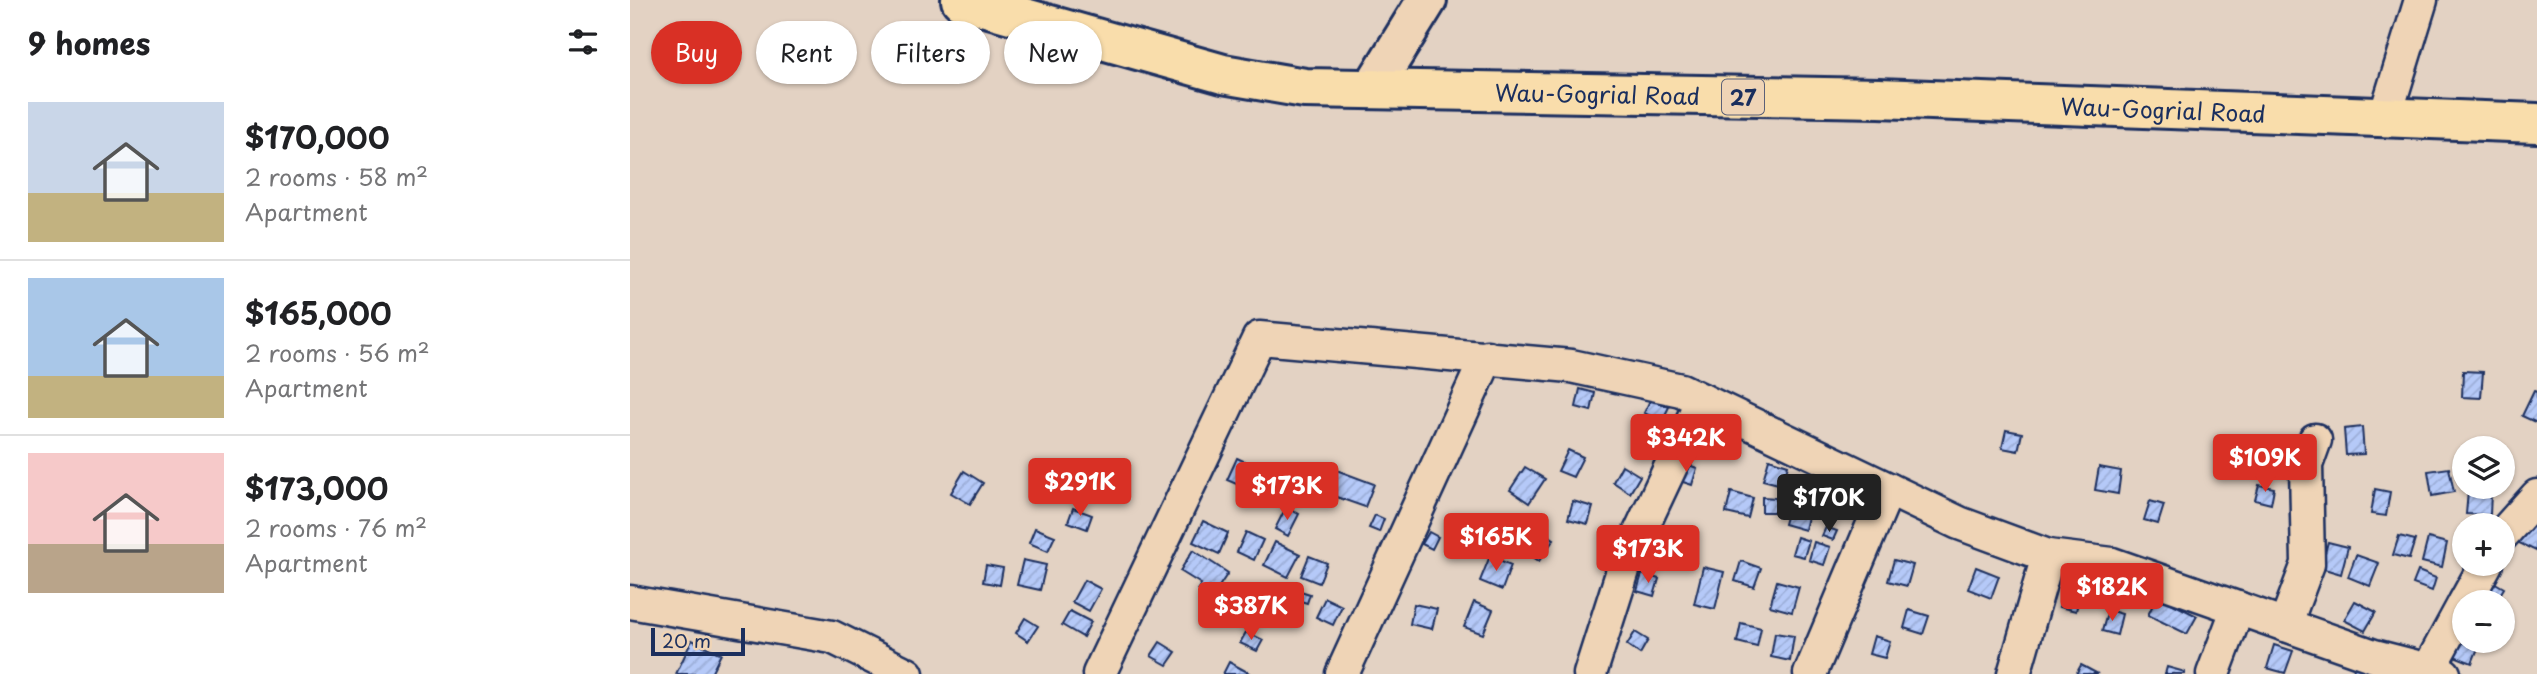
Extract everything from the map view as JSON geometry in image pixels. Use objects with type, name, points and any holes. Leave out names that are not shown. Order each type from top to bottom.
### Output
[{"type":"main road","name":"Wau-Gogrial Road","points":[[961,0],[1223,74],[1305,88],[1880,98],[2537,123]]},
{"type":"street","points":[[1372,89],[1427,0]]},
{"type":"street","points":[[2385,117],[2421,0]]},
{"type":"street","points":[[1099,674],[1259,338],[1571,366],[1681,390],[1959,523],[2048,555],[2112,564],[2374,656],[2433,672],[2452,631]]},
{"type":"street","points":[[1342,674],[1487,357]]},
{"type":"street","points":[[1590,674],[1625,564],[1702,400]]},
{"type":"street","points":[[2285,625],[2308,564],[2306,465],[2315,440]]},
{"type":"street","points":[[1810,674],[1888,489]]},
{"type":"street","points":[[2515,521],[2537,496]]},
{"type":"street","points":[[2014,674],[2048,555]]},
{"type":"street","points":[[630,602],[832,637],[907,674]]},
{"type":"street","points":[[2213,674],[2238,608]]},
{"type":"building","points":[[2463,371],[2483,372],[2481,398],[2462,397]]},
{"type":"building","points":[[1580,389],[1595,393],[1591,411],[1576,407]]},
{"type":"building","points":[[2534,391],[2537,392],[2537,423],[2522,416]]},
{"type":"building","points":[[1651,398],[1669,407],[1662,421],[1644,413]]},
{"type":"building","points":[[2362,427],[2364,454],[2346,455],[2344,429]]},
{"type":"building","points":[[2006,430],[2022,433],[2018,451],[2002,448]]},
{"type":"building","points":[[2229,442],[2251,446],[2248,467],[2225,463]]},
{"type":"building","points":[[1568,450],[1583,457],[1573,477],[1558,471]]},
{"type":"building","points":[[1237,458],[1263,470],[1253,491],[1227,480]]},
{"type":"building","points":[[1769,459],[1788,465],[1782,485],[1763,480]]},
{"type":"building","points":[[1680,462],[1697,468],[1692,485],[1674,479]]},
{"type":"building","points":[[1622,465],[1640,476],[1630,493],[1613,482]]},
{"type":"building","points":[[1525,467],[1545,479],[1529,503],[1510,490]]},
{"type":"building","points":[[2099,467],[2121,471],[2118,494],[2095,490]]},
{"type":"building","points":[[1331,468],[1374,484],[1365,507],[1322,492]]},
{"type":"building","points":[[2449,468],[2452,492],[2432,496],[2428,471]]},
{"type":"building","points":[[1264,469],[1288,481],[1277,504],[1253,493]]},
{"type":"building","points":[[964,471],[983,483],[970,504],[951,493]]},
{"type":"building","points":[[2259,485],[2274,488],[2271,504],[2255,500]]},
{"type":"building","points":[[2375,489],[2390,492],[2386,516],[2371,514]]},
{"type":"building","points":[[1731,492],[1753,498],[1748,518],[1726,513]]},
{"type":"building","points":[[1762,497],[1776,498],[1776,512],[1762,512]]},
{"type":"building","points":[[1791,498],[1811,503],[1805,530],[1784,524]]},
{"type":"building","points":[[2467,499],[2491,499],[2490,513],[2466,513]]},
{"type":"building","points":[[1573,501],[1593,507],[1588,524],[1568,519]]},
{"type":"building","points":[[2150,501],[2164,505],[2158,524],[2144,520]]},
{"type":"building","points":[[1286,507],[1299,514],[1288,536],[1275,529]]},
{"type":"building","points":[[1073,508],[1092,515],[1087,529],[1068,522]]},
{"type":"building","points":[[1375,515],[1384,519],[1379,532],[1369,528]]},
{"type":"building","points":[[2527,516],[2537,520],[2536,551],[2515,541]]},
{"type":"building","points":[[1203,521],[1228,533],[1219,554],[1193,542]]},
{"type":"building","points":[[1530,523],[1554,539],[1539,561],[1515,545]]},
{"type":"building","points":[[1826,527],[1837,531],[1833,540],[1822,536]]},
{"type":"building","points":[[1035,528],[1055,536],[1048,551],[1029,543]]},
{"type":"building","points":[[1246,532],[1263,540],[1254,560],[1237,552]]},
{"type":"building","points":[[1429,532],[1438,537],[1432,549],[1422,544]]},
{"type":"building","points":[[2399,536],[2415,540],[2409,559],[2393,555]]},
{"type":"building","points":[[1797,537],[1809,541],[1804,557],[1792,554]]},
{"type":"building","points":[[2428,538],[2447,543],[2442,567],[2422,562]]},
{"type":"building","points":[[1275,542],[1300,554],[1288,577],[1264,565]]},
{"type":"building","points":[[1814,542],[1830,547],[1824,565],[1809,560]]},
{"type":"building","points":[[2328,542],[2348,547],[2341,574],[2321,568]]},
{"type":"building","points":[[1193,550],[1228,573],[1212,597],[1198,589],[1201,584],[1180,571]]},
{"type":"building","points":[[2356,555],[2379,563],[2370,586],[2348,577]]},
{"type":"building","points":[[1309,556],[1327,563],[1319,583],[1301,576]]},
{"type":"building","points":[[1490,556],[1511,565],[1502,590],[1480,581]]},
{"type":"building","points":[[1023,560],[1046,565],[1040,590],[1017,585]]},
{"type":"building","points":[[1894,560],[1913,565],[1907,586],[1888,581]]},
{"type":"building","points":[[1741,561],[1761,568],[1754,587],[1735,581]]},
{"type":"building","points":[[986,565],[1003,568],[1000,585],[983,582]]},
{"type":"building","points":[[1703,567],[1724,572],[1715,609],[1694,604]]},
{"type":"building","points":[[1976,567],[1999,576],[1991,598],[1968,589]]},
{"type":"building","points":[[2418,571],[2436,578],[2432,591],[2413,584]]},
{"type":"building","points":[[1642,574],[1659,579],[1654,596],[1637,591]]},
{"type":"building","points":[[1084,580],[1101,589],[1089,611],[1072,602]]},
{"type":"building","points":[[2490,580],[2504,588],[2503,590],[2484,590]]},
{"type":"building","points":[[1777,581],[1799,587],[1792,612],[1770,606]]},
{"type":"building","points":[[1294,589],[1310,594],[1307,603],[1291,598]]},
{"type":"building","points":[[2065,590],[2080,594],[2076,611],[2059,607]]},
{"type":"building","points":[[2157,596],[2197,616],[2187,634],[2148,615]]},
{"type":"building","points":[[1325,598],[1342,606],[1333,625],[1316,617]]},
{"type":"building","points":[[2355,601],[2376,612],[2365,631],[2344,620]]},
{"type":"building","points":[[1474,602],[1493,610],[1483,634],[1464,627]]},
{"type":"building","points":[[1414,604],[1437,609],[1432,629],[1410,624]]},
{"type":"building","points":[[1909,610],[1929,616],[1923,634],[1904,628]]},
{"type":"building","points":[[2108,610],[2122,614],[2117,635],[2102,631]]},
{"type":"building","points":[[1070,611],[1091,622],[1083,637],[1062,625]]},
{"type":"building","points":[[1025,618],[1038,626],[1028,641],[1016,633]]},
{"type":"building","points":[[1741,623],[1761,628],[1757,647],[1737,642]]},
{"type":"building","points":[[1246,632],[1263,640],[1257,651],[1240,643]]},
{"type":"building","points":[[1635,632],[1648,640],[1640,654],[1627,645]]},
{"type":"building","points":[[1775,633],[1794,636],[1790,661],[1771,657]]},
{"type":"building","points":[[1874,636],[1890,641],[1885,658],[1869,654]]},
{"type":"building","points":[[692,640],[721,654],[711,674],[676,674]]},
{"type":"building","points":[[1160,642],[1176,652],[1167,665],[1151,656]]},
{"type":"building","points":[[2274,645],[2293,651],[2285,673],[2267,668]]},
{"type":"building","points":[[2455,653],[2476,653],[2472,663],[2454,656]]},
{"type":"building","points":[[1229,662],[1251,674],[1223,674]]},
{"type":"building","points":[[2081,665],[2098,674],[2076,674]]},
{"type":"building","points":[[2167,667],[2185,672],[2185,674],[2165,674]]},
{"type":"building","points":[[2354,667],[2374,673],[2374,674],[2353,674]]}]
